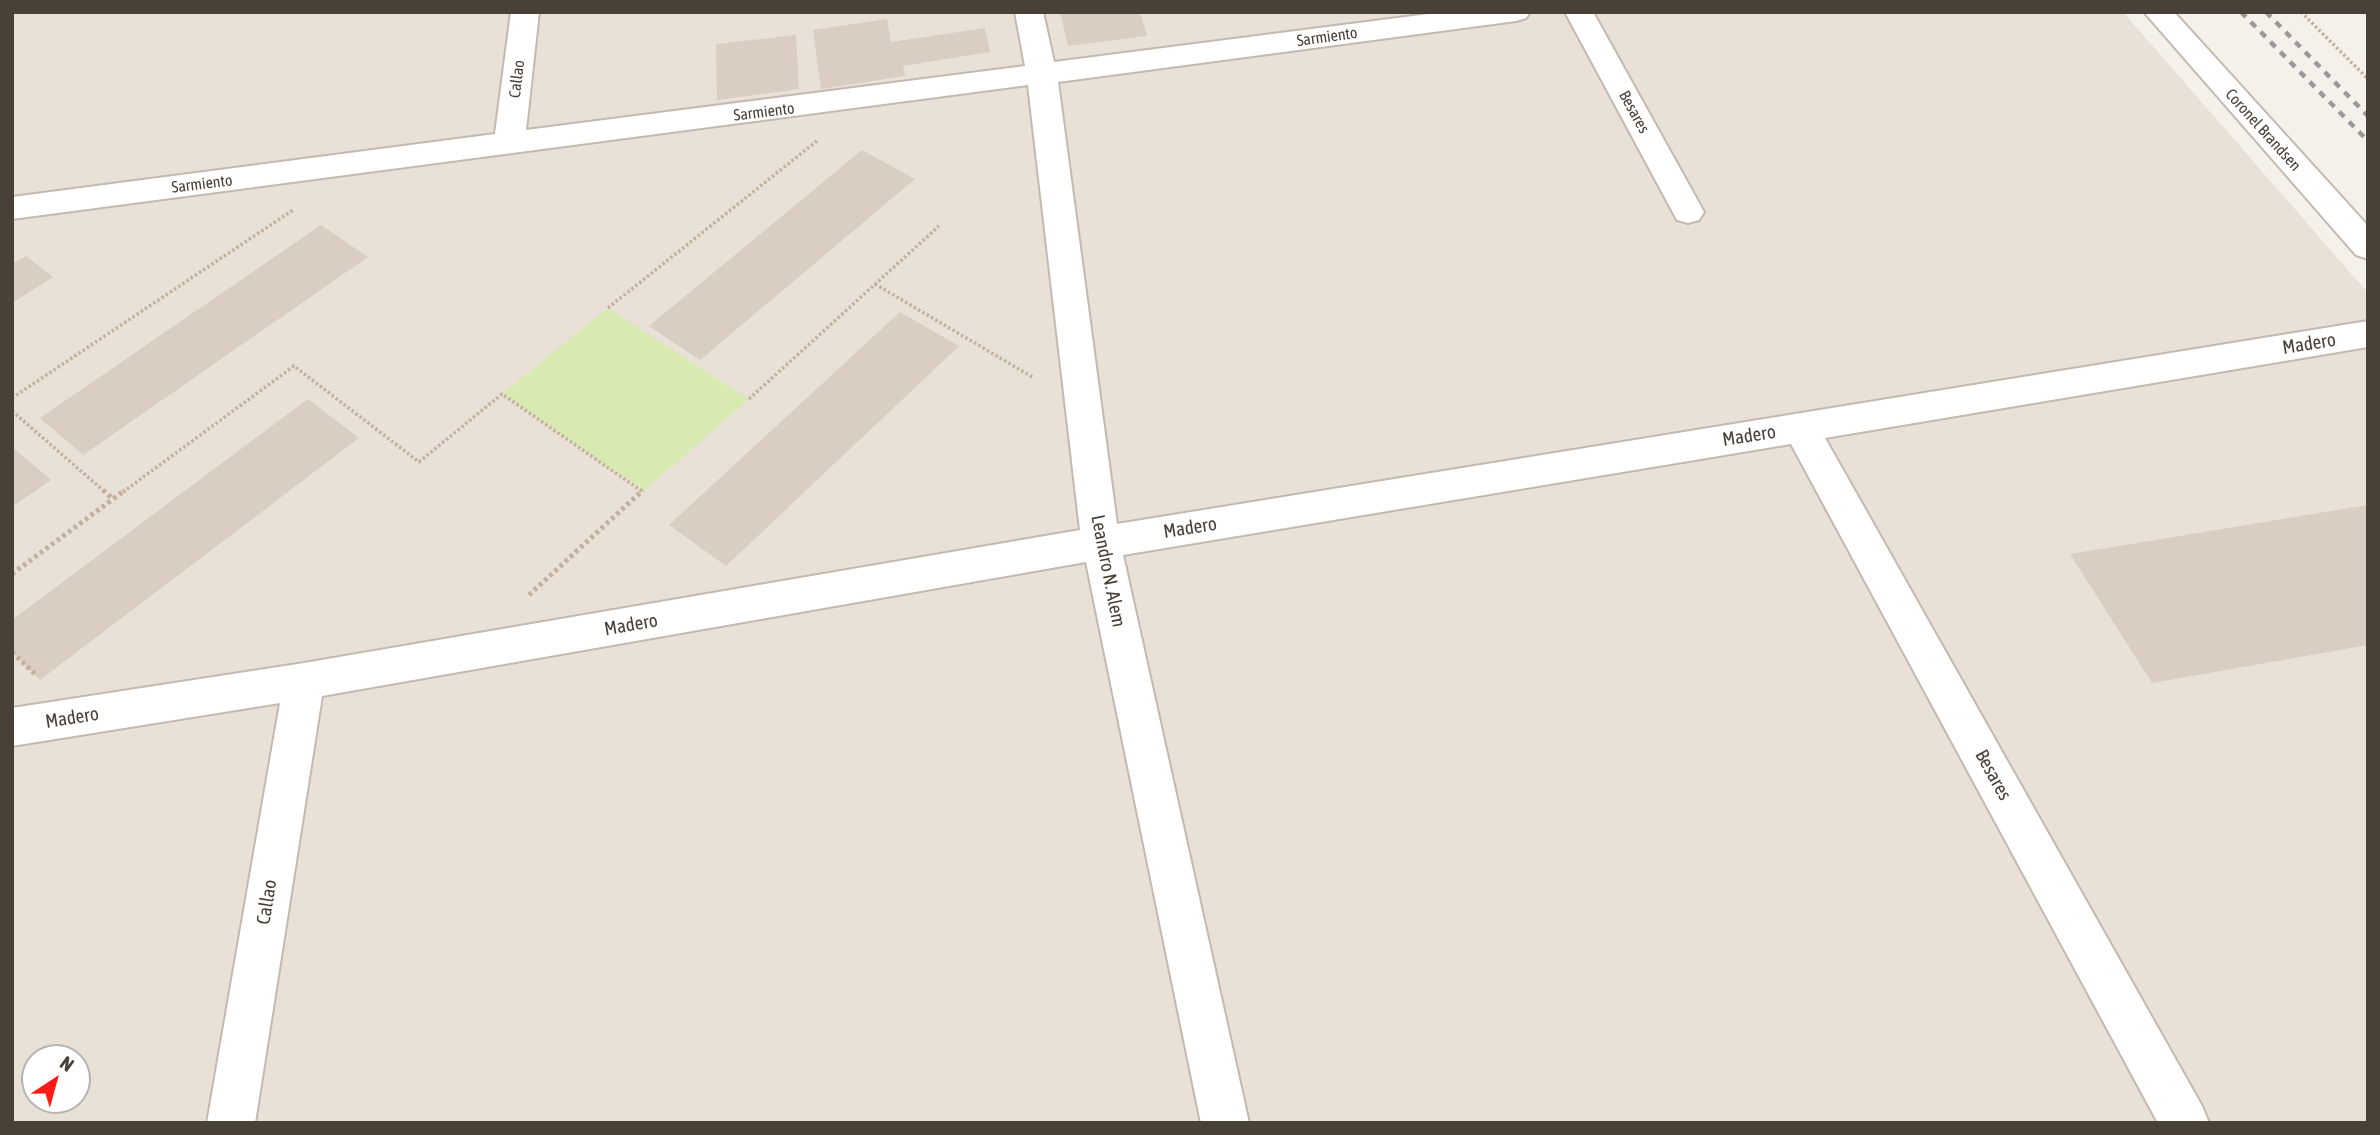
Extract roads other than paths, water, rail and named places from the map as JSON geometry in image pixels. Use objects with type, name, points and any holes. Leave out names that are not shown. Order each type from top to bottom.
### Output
[{"type":"street","name":"Callao","points":[[509,145],[525,12]]},
{"type":"street","name":"Leandro N. Alem","points":[[1028,12],[1042,75],[1101,543],[1225,1123]]},
{"type":"street","name":"Sarmiento","points":[[12,208],[1516,12]]},
{"type":"street","name":"Besares","points":[[1579,12],[1688,212]]},
{"type":"street","name":"Coronel Brandsen","points":[[2158,12],[2368,247]]},
{"type":"street","name":"Madero","points":[[12,727],[304,681],[1101,543],[2368,334]]},
{"type":"street","name":"Besares","points":[[1801,428],[2185,1123]]},
{"type":"street","name":"Callao","points":[[231,1123],[304,681]]},
{"type":"railway","points":[[2241,12],[2368,141]]},
{"type":"railway","points":[[2266,12],[2368,116]]}]
